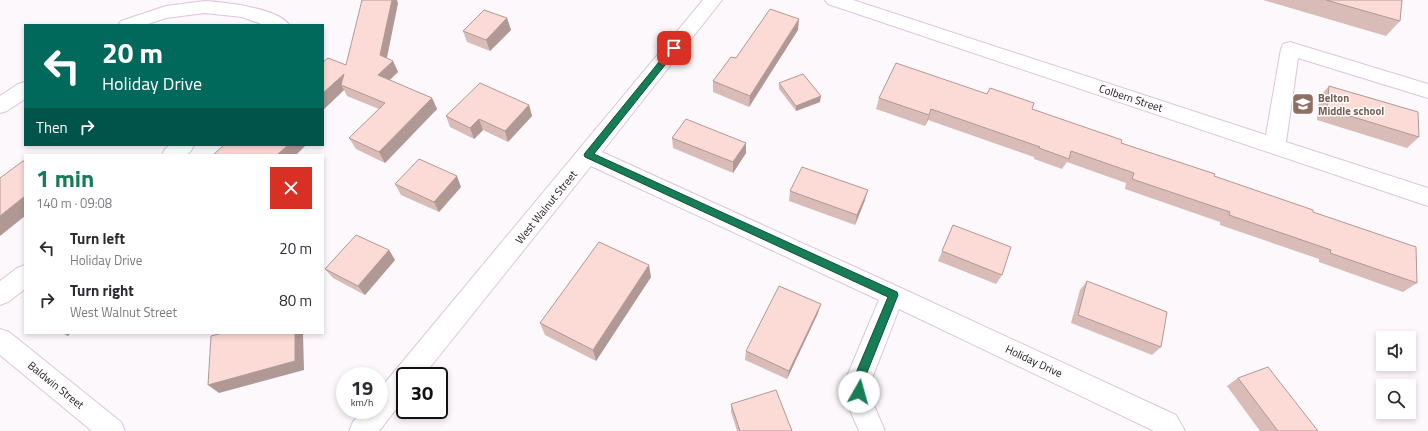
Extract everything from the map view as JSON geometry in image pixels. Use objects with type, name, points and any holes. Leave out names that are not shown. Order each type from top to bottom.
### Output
[{"type":"street","points":[[129,24],[160,11],[182,4],[206,0],[228,1],[249,6],[270,16],[279,24]]},
{"type":"street","name":"West Walnut Street","points":[[414,367],[713,0]]},
{"type":"street","name":"Colbern Street","points":[[834,0],[1428,197]]},
{"type":"street","points":[[1275,146],[1290,49],[1428,91]]},
{"type":"street","points":[[0,106],[24,90]]},
{"type":"street","points":[[173,154],[183,146]]},
{"type":"street","name":"Holiday Drive","points":[[588,155],[893,295],[1167,424],[1172,431]]},
{"type":"street","points":[[0,295],[24,276]]},
{"type":"street","points":[[872,431],[860,403],[858,380],[893,295]]},
{"type":"street","name":"Baldwin Street","points":[[0,340],[112,431]]},
{"type":"street","points":[[362,431],[396,389]]},
{"type":"building","points":[[362,0],[392,0],[380,55],[393,61],[378,75],[432,98],[379,152],[349,138],[385,103],[341,85],[344,74],[324,92],[324,61],[328,58],[346,65]]},
{"type":"building","points":[[1326,0],[1402,0],[1400,21]]},
{"type":"building","points":[[770,9],[799,19],[750,96],[713,81],[731,57],[736,58]]},
{"type":"building","points":[[484,10],[507,18],[486,40],[463,31]]},
{"type":"building","points":[[896,63],[987,94],[990,88],[1034,103],[1032,109],[1122,140],[1121,143],[1215,174],[1214,176],[1313,210],[1313,212],[1416,247],[1417,283],[1330,253],[1331,250],[1229,215],[1230,212],[1132,179],[1134,173],[1071,151],[1069,159],[1039,148],[1040,147],[931,109],[929,115],[879,98]]},
{"type":"building","points":[[803,74],[821,96],[796,106],[779,83]]},
{"type":"building","points":[[480,83],[529,105],[505,131],[479,119],[470,128],[446,116]]},
{"type":"building","points":[[1329,86],[1418,112],[1419,137],[1327,109]]},
{"type":"building","points":[[686,119],[746,143],[733,162],[672,138]]},
{"type":"building","points":[[223,146],[287,146],[278,154],[214,154]]},
{"type":"building","points":[[419,159],[457,176],[434,202],[395,184]]},
{"type":"building","points":[[24,162],[24,197],[0,216],[0,178]]},
{"type":"building","points":[[802,167],[868,190],[857,215],[790,191]]},
{"type":"building","points":[[953,225],[1011,247],[1002,275],[942,251]]},
{"type":"building","points":[[356,235],[389,250],[358,286],[325,269]]},
{"type":"building","points":[[599,242],[649,265],[593,350],[540,323]]},
{"type":"building","points":[[1087,281],[1167,312],[1161,347],[1078,315]]},
{"type":"building","points":[[779,286],[821,304],[789,371],[746,351]]},
{"type":"building","points":[[218,334],[295,334],[295,361],[208,385],[211,336]]},
{"type":"building","points":[[1268,367],[1318,431],[1278,431],[1238,378]]},
{"type":"building","points":[[776,390],[792,431],[740,431],[731,404]]},
{"type":"place","name":"Belton Middle school","points":[[1303,104]]},
{"type":"route","points":[[674,48],[588,155],[893,295],[858,380],[859,392]]}]
